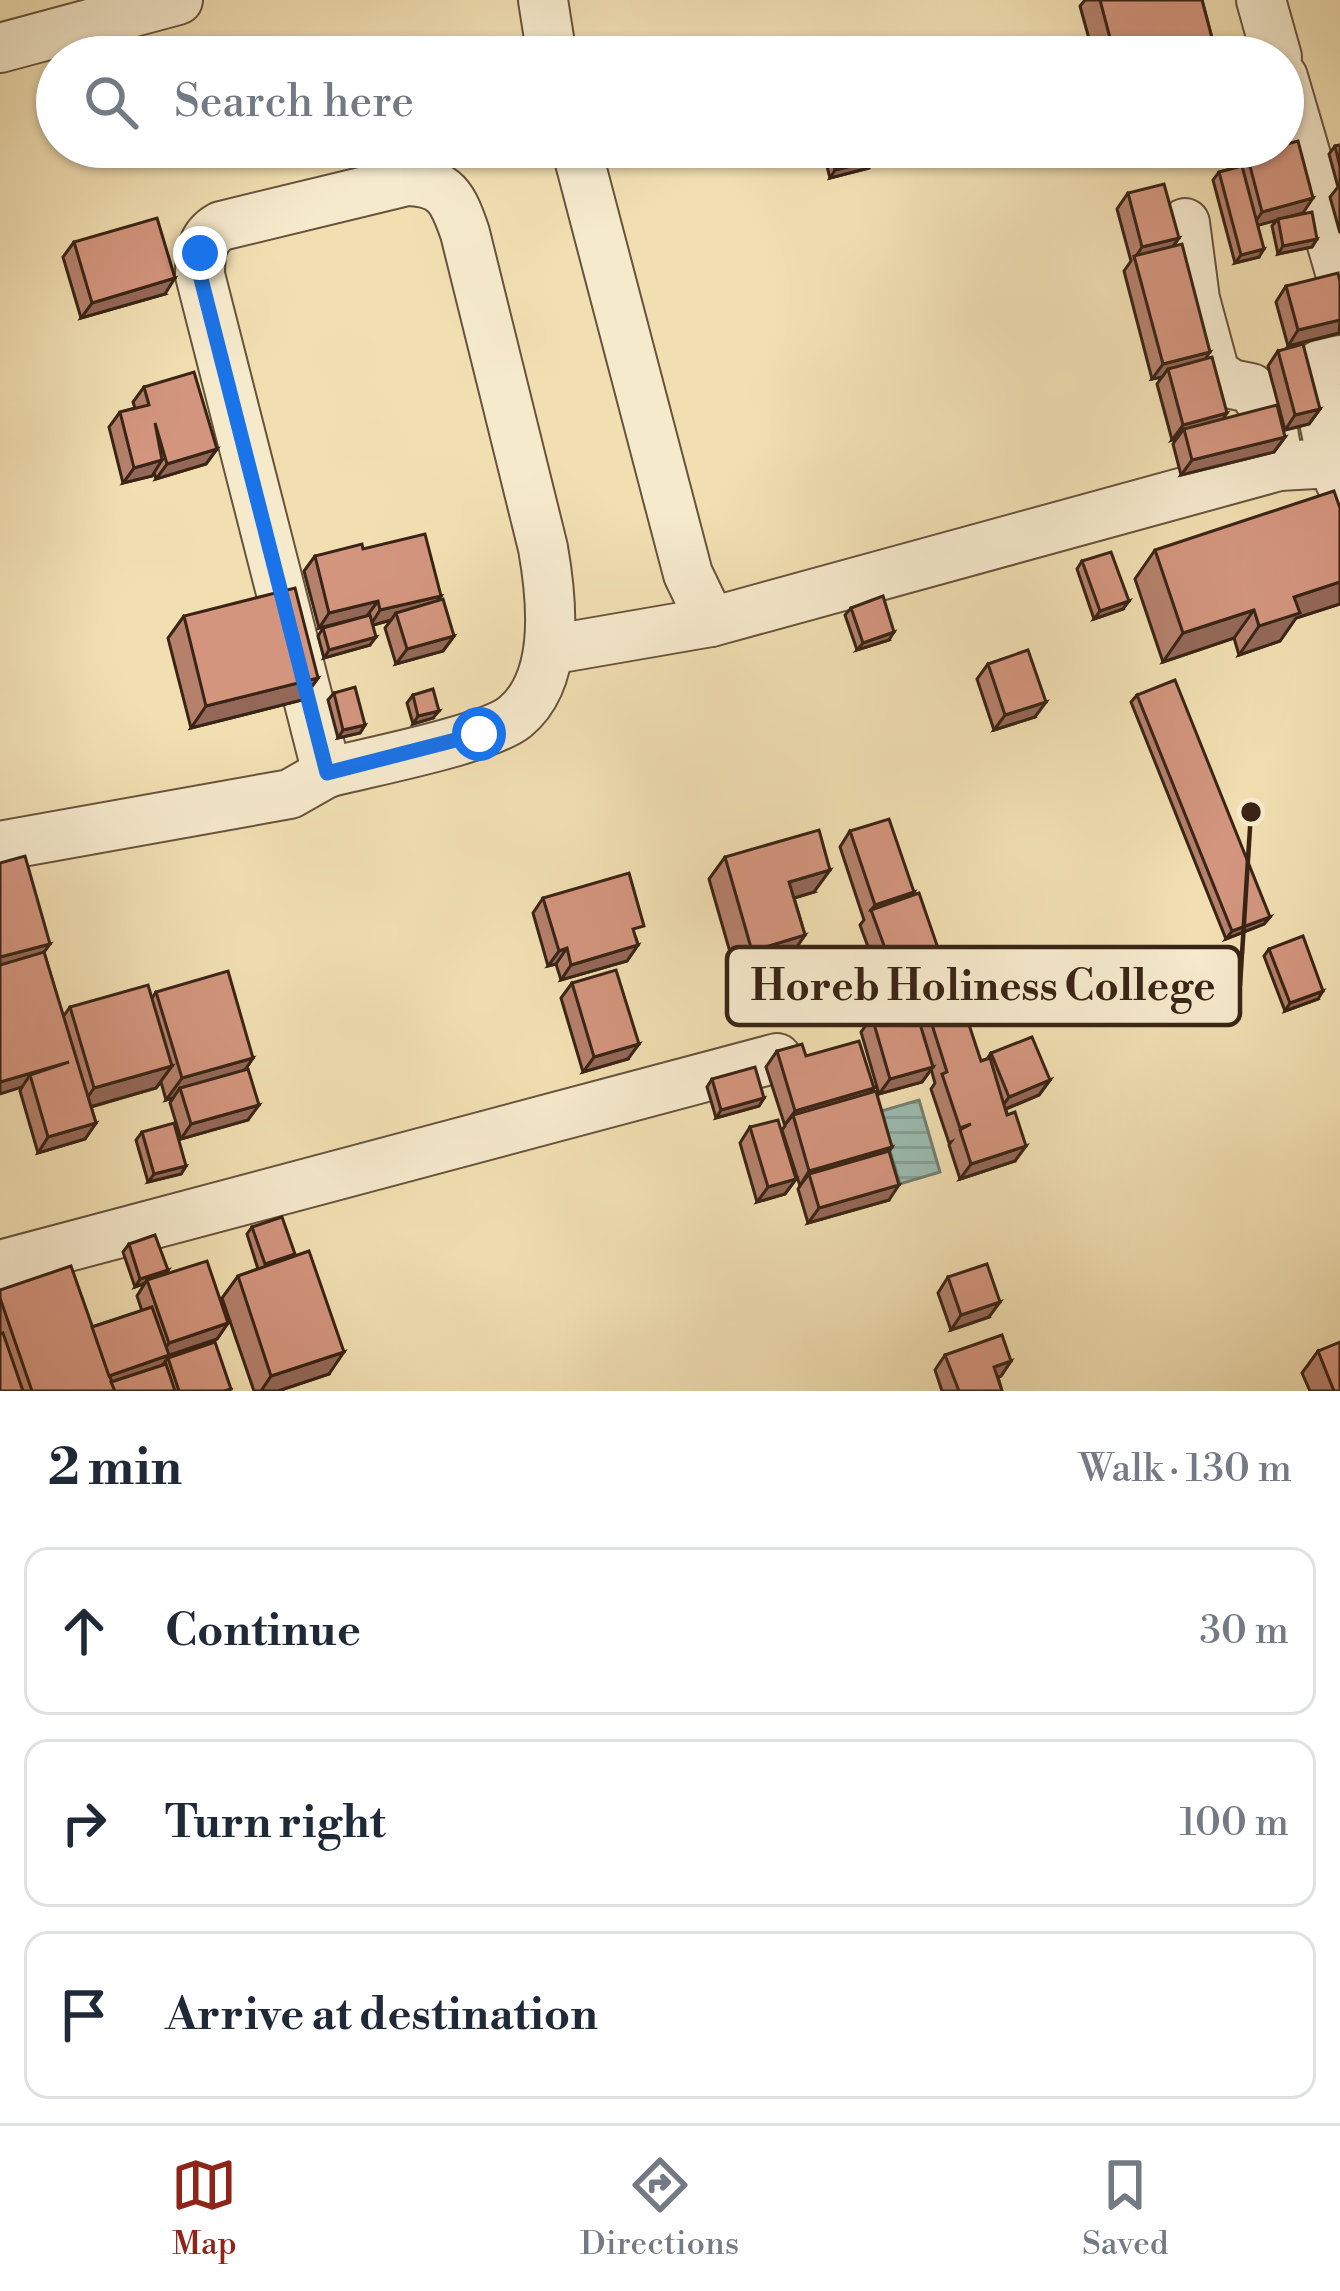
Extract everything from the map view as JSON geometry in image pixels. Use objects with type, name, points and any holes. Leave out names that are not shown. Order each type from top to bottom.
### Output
[{"type":"street","points":[[44,36],[178,0]]},
{"type":"street","points":[[543,0],[549,36]]},
{"type":"street","points":[[1261,0],[1271,36]]},
{"type":"street","points":[[0,48],[36,38]]},
{"type":"street","points":[[1304,148],[1340,272]]},
{"type":"street","points":[[582,168],[688,574],[711,622]]},
{"type":"street","points":[[0,846],[290,794],[327,773],[479,734],[514,717],[533,693],[549,650],[552,598],[543,548],[454,203],[429,181],[407,181],[212,231],[200,253],[200,275],[327,773]]},
{"type":"street","points":[[1185,223],[1195,299],[1215,373],[1231,384],[1251,388],[1271,418],[1279,466]]},
{"type":"street","points":[[549,650],[711,622],[1279,466],[1336,472],[1313,371],[1340,360]]},
{"type":"street","points":[[0,1265],[777,1058]]},
{"type":"water","points":[[919,1100],[940,1172],[900,1184],[878,1112]]},
{"type":"building","points":[[1100,0],[1202,0],[1211,36],[1109,36]]},
{"type":"building","points":[[1304,164],[1313,198],[1262,212],[1250,168],[1304,168]]},
{"type":"building","points":[[1243,168],[1264,249],[1241,255],[1219,172]]},
{"type":"building","points":[[1164,184],[1179,238],[1142,247],[1128,193]]},
{"type":"building","points":[[1312,212],[1317,239],[1283,246],[1278,219]]},
{"type":"building","points":[[157,218],[175,278],[92,303],[74,242]]},
{"type":"building","points":[[1182,244],[1210,352],[1163,364],[1134,256]]},
{"type":"building","points":[[1338,273],[1340,320],[1298,330],[1286,286]]},
{"type":"building","points":[[1303,344],[1320,409],[1295,415],[1278,351]]},
{"type":"building","points":[[1212,357],[1227,413],[1183,425],[1168,369]]},
{"type":"building","points":[[194,372],[217,449],[167,464],[155,423],[162,460],[134,468],[120,412],[149,405],[144,387]]},
{"type":"building","points":[[1277,405],[1285,437],[1192,460],[1184,429]]},
{"type":"building","points":[[1334,491],[1340,508],[1340,582],[1294,597],[1300,613],[1259,626],[1254,610],[1183,633],[1155,550]]},
{"type":"building","points":[[425,534],[441,596],[380,610],[378,601],[329,613],[315,556]]},
{"type":"building","points":[[1111,552],[1129,601],[1100,611],[1082,561]]},
{"type":"building","points":[[295,588],[318,678],[206,706],[184,616]]},
{"type":"building","points":[[883,596],[894,632],[863,643],[851,608]]},
{"type":"building","points":[[443,599],[454,636],[407,649],[396,613]]},
{"type":"building","points":[[370,615],[376,637],[329,650],[323,628]]},
{"type":"building","points":[[1028,650],[1046,702],[1005,715],[988,664]]},
{"type":"building","points":[[1175,680],[1270,917],[1232,931],[1137,695]]},
{"type":"building","points":[[355,687],[365,725],[343,730],[334,693]]},
{"type":"building","points":[[433,689],[439,711],[418,716],[413,695]]},
{"type":"building","points":[[889,819],[914,892],[875,905],[850,831]]},
{"type":"building","points":[[819,830],[830,870],[789,882],[805,935],[752,951],[725,857]]},
{"type":"building","points":[[25,856],[50,944],[0,957],[0,863]]},
{"type":"building","points":[[629,873],[644,926],[633,929],[638,945],[571,965],[567,948],[559,951],[543,898]]},
{"type":"building","points":[[919,893],[940,954],[893,970],[871,910]]},
{"type":"building","points":[[1303,936],[1323,991],[1290,1003],[1269,949]]},
{"type":"building","points":[[44,952],[96,1123],[48,1137],[30,1075],[69,1062],[0,1082],[0,965]]},
{"type":"building","points":[[946,955],[981,1061],[990,1058],[1007,1115],[1015,1112],[1026,1146],[971,1164],[960,1130],[971,1124],[960,1128],[927,1009],[919,1012],[904,969]]},
{"type":"building","points":[[616,970],[639,1044],[594,1057],[572,983]]},
{"type":"building","points":[[228,971],[253,1058],[182,1078],[156,992]]},
{"type":"building","points":[[148,985],[172,1066],[94,1088],[70,1007]]},
{"type":"building","points":[[914,1004],[933,1067],[890,1079],[872,1017]]},
{"type":"building","points":[[1032,1037],[1050,1080],[1009,1097],[991,1053]]},
{"type":"building","points":[[859,1041],[874,1088],[795,1111],[777,1051],[802,1044],[806,1056]]},
{"type":"building","points":[[755,1067],[764,1098],[721,1110],[712,1079]]},
{"type":"building","points":[[248,1069],[259,1105],[191,1124],[180,1088]]},
{"type":"building","points":[[876,1091],[892,1147],[809,1171],[793,1115]]},
{"type":"building","points":[[778,1120],[796,1179],[768,1187],[750,1127]]},
{"type":"building","points":[[174,1123],[186,1166],[154,1174],[142,1132]]},
{"type":"building","points":[[889,1151],[899,1185],[819,1208],[809,1174]]},
{"type":"building","points":[[282,1217],[295,1254],[265,1264],[252,1227]]},
{"type":"building","points":[[155,1235],[168,1270],[140,1279],[129,1244]]},
{"type":"building","points":[[309,1251],[344,1352],[271,1376],[238,1276]]},
{"type":"building","points":[[207,1261],[228,1323],[169,1343],[147,1280]]},
{"type":"building","points":[[987,1264],[1000,1302],[961,1315],[948,1277]]},
{"type":"building","points":[[71,1266],[115,1391],[32,1391],[0,1290]]},
{"type":"building","points":[[152,1307],[169,1355],[109,1376],[92,1327]]},
{"type":"building","points":[[3,1333],[23,1391],[0,1391]]},
{"type":"building","points":[[1002,1335],[1011,1361],[994,1367],[1002,1391],[959,1391],[945,1355]]},
{"type":"building","points":[[215,1342],[231,1389],[179,1391],[168,1358]]},
{"type":"building","points":[[1340,1342],[1340,1391],[1334,1391],[1318,1351]]},
{"type":"building","points":[[166,1364],[175,1391],[115,1391],[111,1382]]},
{"type":"place","name":"Horeb Holiness College","points":[[1251,812]]},
{"type":"route","points":[[200,253],[200,275],[327,773],[479,734]]}]
